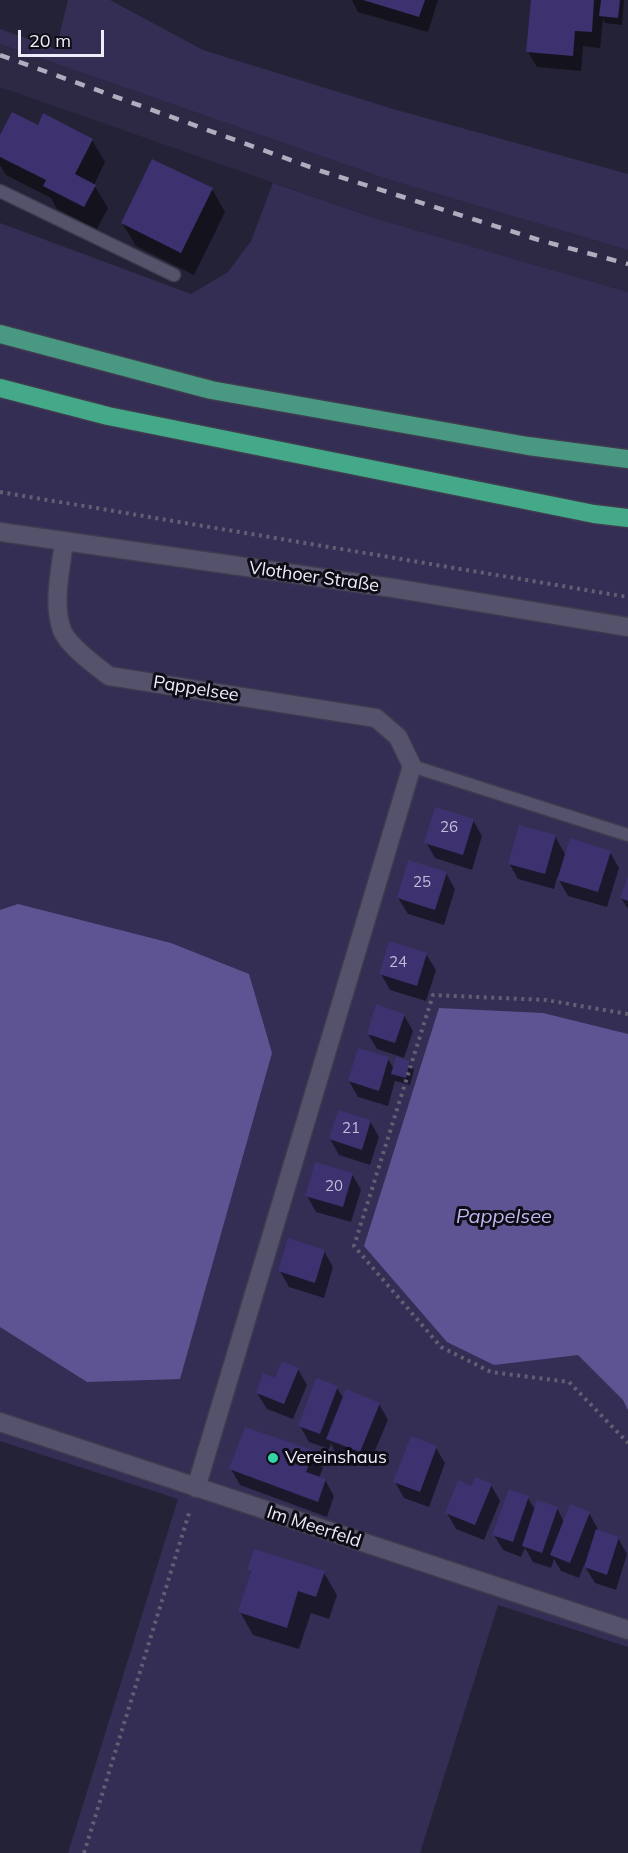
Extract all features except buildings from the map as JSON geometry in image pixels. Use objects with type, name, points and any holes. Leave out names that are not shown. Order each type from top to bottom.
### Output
[{"type":"highway","points":[[0,334],[211,390],[528,446],[628,459]]},
{"type":"highway","points":[[0,388],[108,416],[582,512],[628,518]]},
{"type":"street","name":"Vlothoer Straße","points":[[0,532],[393,588],[628,627]]},
{"type":"street","name":"Pappelsee","points":[[64,542],[57,608],[63,632],[85,658],[110,676],[375,718],[398,737],[412,766]]},
{"type":"street","points":[[196,1488],[412,766]]},
{"type":"street","name":"Im Meerfeld","points":[[0,1422],[628,1630]]},
{"type":"lane","points":[[0,191],[174,275]]},
{"type":"lane","points":[[412,766],[628,835]]},
{"type":"path","points":[[0,492],[628,597]]},
{"type":"path","points":[[628,1014],[546,1000],[433,995],[354,1246],[441,1347],[491,1372],[569,1382],[628,1443]]},
{"type":"path","points":[[84,1853],[196,1488]]},
{"type":"shaded area","points":[[68,0],[110,0],[203,50],[393,109],[628,174],[628,250],[390,180],[0,44],[0,29],[56,49]]},
{"type":"shaded area","points":[[0,44],[390,180],[628,250],[628,292],[377,219],[0,87]]},
{"type":"shaded area","points":[[273,183],[377,219],[628,292],[628,1647],[498,1605],[420,1853],[68,1853],[178,1499],[0,1441],[0,223],[191,294],[228,272],[251,241]]},
{"type":"water","points":[[18,904],[171,943],[249,974],[272,1053],[180,1379],[87,1382],[0,1327],[0,910]]},
{"type":"water","name":"Pappelsee","points":[[439,1008],[543,1013],[628,1034],[628,1410],[623,1400],[578,1355],[494,1365],[447,1342],[364,1246]]},
{"type":"railway","points":[[0,55],[321,171],[539,240],[628,264]]},
{"type":"place","name":"Vereinshaus","points":[[273,1458]]}]
